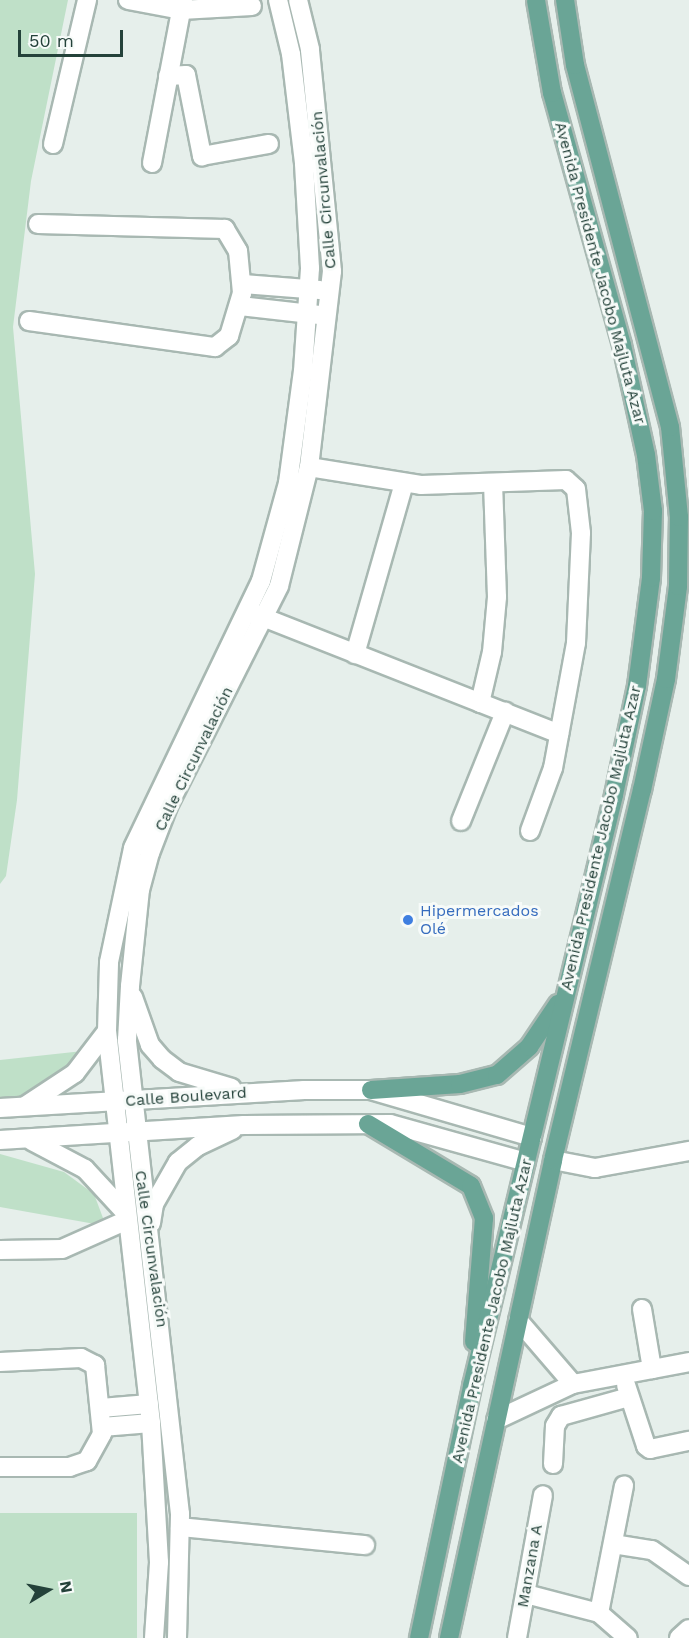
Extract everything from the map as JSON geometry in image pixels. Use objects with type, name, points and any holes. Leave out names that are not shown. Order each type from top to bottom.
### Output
[{"type":"main road","name":"Avenida Presidente Jacobo Majluta Azar","points":[[419,1638],[472,1386],[638,680],[651,578],[652,511],[646,455],[622,345],[552,93],[536,0]]},
{"type":"main road","name":"Avenida Presidente Jacobo Majluta Azar","points":[[448,1638],[553,1160],[666,679],[678,586],[679,517],[670,427],[575,65],[565,0]]},
{"type":"main road","points":[[371,1090],[460,1084],[497,1075],[530,1047],[566,993]]},
{"type":"main road","points":[[368,1124],[459,1174],[476,1196],[484,1218],[472,1386]]},
{"type":"street","points":[[53,144],[87,0]]},
{"type":"street","points":[[128,0],[182,5],[252,6]]},
{"type":"street","name":"Calle Circunvalación","points":[[177,1638],[180,1527],[167,1375],[136,1132],[127,1040],[130,986],[139,899],[150,853],[168,806],[256,614],[288,483],[310,289],[304,163],[291,54],[278,0]]},
{"type":"street","name":"Calle Circunvalación","points":[[154,1638],[159,1562],[152,1423],[124,1216],[106,1031],[109,962],[133,848],[289,553],[309,467],[331,291],[324,160],[310,49],[298,0]]},
{"type":"street","points":[[152,163],[182,5]]},
{"type":"street","points":[[168,76],[186,75],[202,156],[209,158],[269,144]]},
{"type":"street","points":[[29,321],[215,347],[229,336],[240,306],[243,284],[238,251],[225,229],[38,224]]},
{"type":"street","points":[[243,284],[331,291]]},
{"type":"street","points":[[240,306],[329,316]]},
{"type":"street","points":[[309,467],[404,483],[493,484],[566,480],[576,489],[580,592],[553,768],[530,831]]},
{"type":"street","points":[[355,654],[404,483]]},
{"type":"street","points":[[480,703],[492,652],[497,597],[493,484]]},
{"type":"street","points":[[256,614],[559,734]]},
{"type":"street","points":[[461,821],[505,712]]},
{"type":"street","points":[[130,986],[150,1045],[162,1059],[196,1079],[255,1093]]},
{"type":"street","points":[[23,1108],[75,1073],[106,1031]]},
{"type":"street","name":"Calle Boulevard","points":[[0,1108],[255,1093],[371,1090],[532,1137]]},
{"type":"street","name":"Calle Boulevard","points":[[0,1140],[243,1125],[368,1124],[414,1127],[526,1162]]},
{"type":"street","points":[[149,1230],[154,1204],[178,1162],[198,1146],[243,1125]]},
{"type":"street","points":[[0,1250],[62,1249],[124,1216],[85,1169],[27,1139]]},
{"type":"street","points":[[553,1160],[595,1168],[689,1150]]},
{"type":"street","points":[[642,1309],[652,1369]]},
{"type":"street","points":[[518,1320],[573,1384]]},
{"type":"street","points":[[0,1362],[81,1358],[95,1365],[99,1374],[102,1427],[87,1461],[70,1467],[0,1467]]},
{"type":"street","points":[[496,1420],[573,1384],[689,1362]]},
{"type":"street","points":[[624,1374],[629,1397],[646,1446],[650,1449],[689,1441]]},
{"type":"street","points":[[146,1377],[167,1375]]},
{"type":"street","points":[[553,1464],[555,1426],[561,1416],[629,1397]]},
{"type":"street","points":[[101,1408],[149,1404]]},
{"type":"street","points":[[102,1427],[152,1423]]},
{"type":"street","points":[[599,1613],[624,1485]]},
{"type":"street","name":"Manzana A","points":[[517,1638],[543,1495]]},
{"type":"street","points":[[180,1527],[365,1545]]},
{"type":"street","points":[[613,1544],[652,1550],[689,1576]]},
{"type":"street","points":[[526,1594],[599,1613],[628,1638]]},
{"type":"street","points":[[679,1638],[689,1629]]},
{"type":"green space","points":[[0,0],[68,0],[31,181],[13,327],[35,574],[17,800],[6,876],[0,884]]},
{"type":"green space","points":[[83,1051],[68,1079],[21,1097],[0,1099],[0,1060]]},
{"type":"green space","points":[[0,1154],[64,1172],[94,1194],[106,1226],[0,1207]]},
{"type":"green space","points":[[0,1513],[137,1513],[137,1638],[0,1638]]},
{"type":"place","name":"Hipermercados Olé","points":[[408,920]]}]
